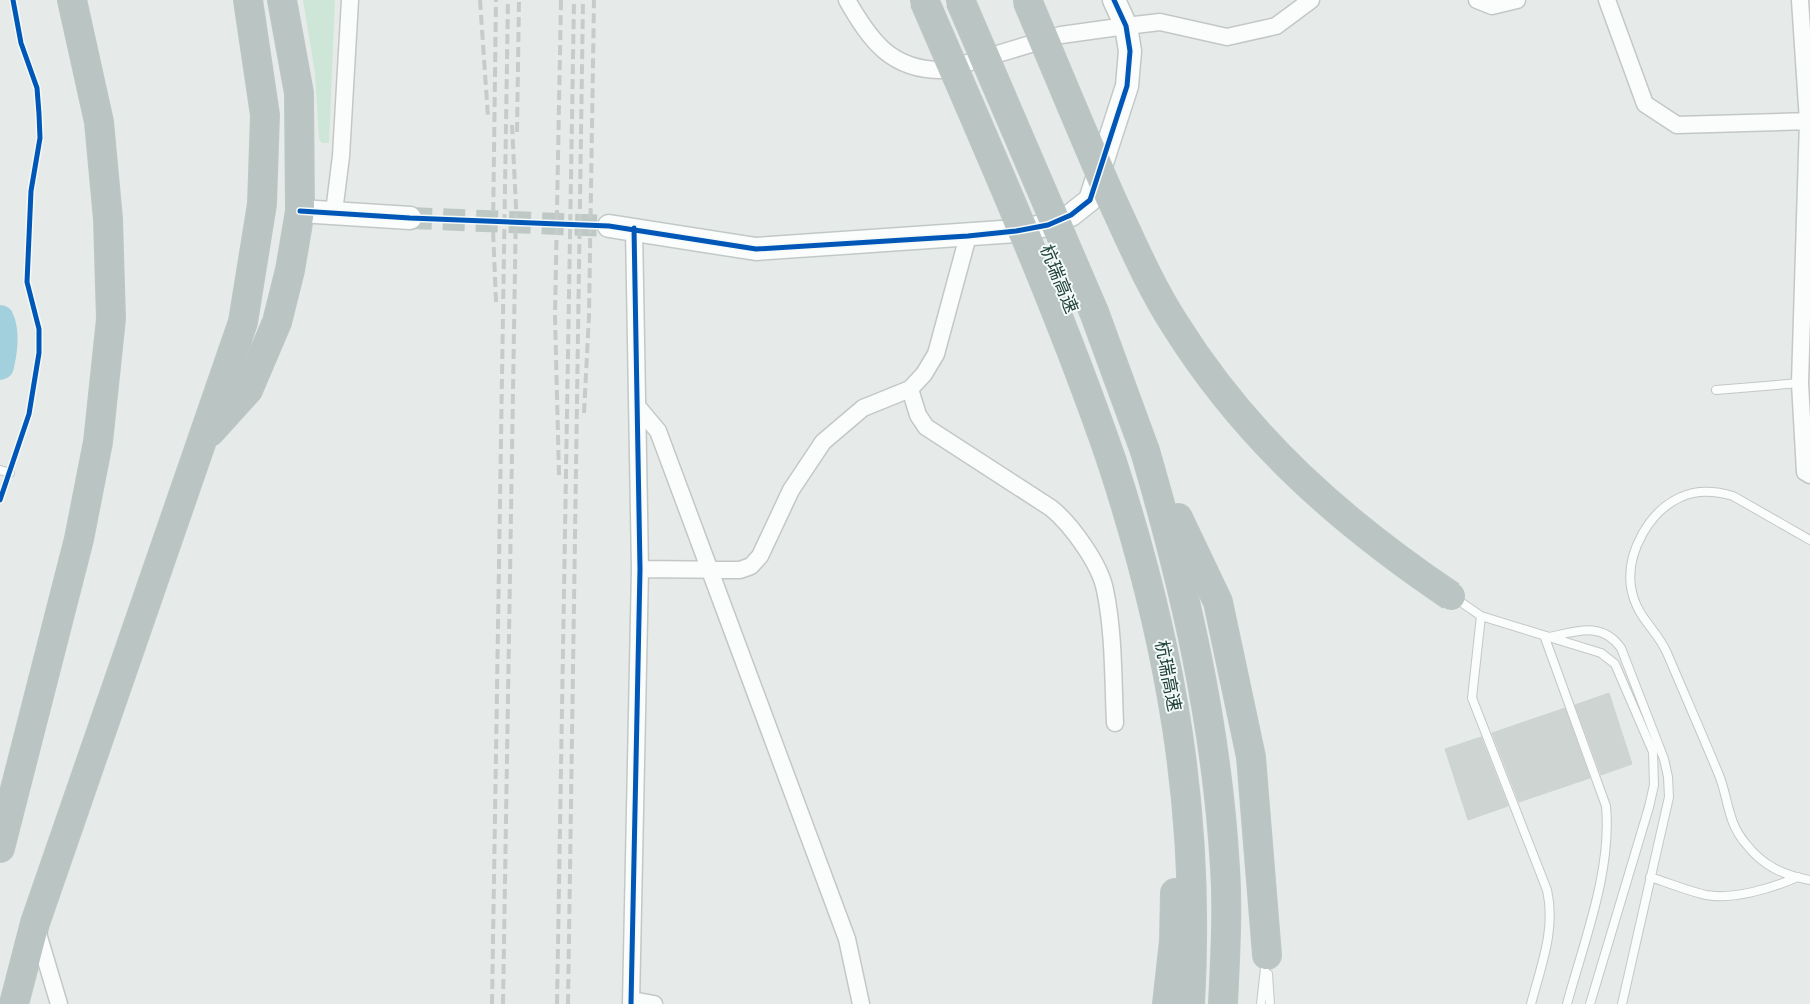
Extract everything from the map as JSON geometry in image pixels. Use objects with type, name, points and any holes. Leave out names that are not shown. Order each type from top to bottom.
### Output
[{"type":"highway","points":[[0,848],[79,540],[98,442],[111,319],[108,219],[99,122],[72,0]]},
{"type":"highway","points":[[14,1004],[35,923],[243,322],[262,204],[265,115],[248,0]]},
{"type":"highway","points":[[202,441],[248,390],[277,322],[290,270],[300,211],[299,93],[282,0]]},
{"type":"highway","name":"杭瑞高速","points":[[924,0],[1032,249],[1068,338],[1112,462],[1138,543],[1159,626],[1175,707],[1185,783],[1191,856],[1194,943],[1190,1004]]},
{"type":"highway","name":"杭瑞高速","points":[[960,0],[1087,296],[1146,451],[1185,595],[1210,723],[1219,790],[1226,869],[1223,1004]]},
{"type":"highway","points":[[1027,0],[1124,227],[1175,325],[1205,370],[1258,434],[1317,494],[1382,547],[1451,596]]},
{"type":"highway","points":[[1146,451],[1218,602],[1250,757],[1267,955]]},
{"type":"highway","points":[[1167,1004],[1174,932],[1176,840],[1175,707]]},
{"type":"street","points":[[334,212],[341,156],[350,0]]},
{"type":"street","points":[[847,0],[865,32],[878,48],[910,65],[927,70],[944,70],[1060,35],[1160,22],[1227,37],[1276,26],[1311,0]]},
{"type":"street","points":[[609,226],[634,228],[756,249],[968,236],[1016,231],[1048,225],[1072,215],[1090,200],[1127,86],[1130,51],[1126,26],[1114,0]]},
{"type":"street","points":[[1477,0],[1492,6],[1517,0]]},
{"type":"street","points":[[1606,0],[1644,104],[1677,124],[1809,121]]},
{"type":"street","points":[[1800,0],[1809,121],[1805,383],[1806,472],[1810,475]]},
{"type":"street","points":[[300,211],[410,218]]},
{"type":"street","points":[[634,228],[640,569],[632,1002],[654,1004]]},
{"type":"street","points":[[640,569],[740,570],[751,566],[760,556],[791,490],[823,442],[864,408],[910,389],[924,374],[936,354],[968,236]]},
{"type":"street","points":[[910,389],[918,415],[926,428],[1051,508],[1064,518],[1076,532],[1105,588],[1112,647],[1115,723]]},
{"type":"street","points":[[638,406],[658,431],[847,939],[861,1004]]},
{"type":"street","points":[[35,923],[59,1004]]},
{"type":"lane","points":[[1716,390],[1805,383]]},
{"type":"lane","points":[[0,470],[10,473]]},
{"type":"lane","points":[[1810,540],[1733,496],[1719,492],[1694,493],[1669,504],[1647,528],[1638,541],[1633,556],[1631,573],[1635,602],[1643,620],[1665,650],[1719,776],[1732,826],[1761,861],[1771,868],[1810,880]]},
{"type":"lane","points":[[1451,596],[1481,616],[1545,638],[1601,653],[1615,664],[1653,752],[1654,785],[1649,807],[1590,1004]]},
{"type":"lane","points":[[1481,616],[1472,698],[1544,881],[1551,907],[1551,925],[1531,1004]]},
{"type":"lane","points":[[1545,638],[1587,630],[1602,632],[1613,637],[1621,648],[1664,759],[1668,777],[1668,797],[1622,1004]]},
{"type":"lane","points":[[1545,638],[1606,806],[1608,832],[1606,858],[1567,1004]]},
{"type":"lane","points":[[1650,877],[1707,895],[1721,896],[1771,889],[1798,877]]},
{"type":"lane","points":[[1261,1004],[1267,955]]},
{"type":"lane","points":[[1267,955],[1270,1004]]},
{"type":"green space","points":[[303,0],[335,0],[329,143],[322,143],[319,139],[315,73]]},
{"type":"building","points":[[1609,693],[1632,764],[1601,775],[1575,705]]},
{"type":"building","points":[[1565,708],[1590,778],[1519,802],[1492,733]]},
{"type":"building","points":[[1481,737],[1508,806],[1468,820],[1445,749]]},
{"type":"waterway","points":[[0,319],[3,336],[0,366]]},
{"type":"tunnel","points":[[410,218],[609,226]]},
{"type":"railway","points":[[480,0],[488,117]]},
{"type":"railway","points":[[496,0],[493,229],[496,302]]},
{"type":"railway","points":[[492,1004],[508,0]]},
{"type":"railway","points":[[517,132],[519,0]]},
{"type":"railway","points":[[559,475],[555,316],[561,0]]},
{"type":"railway","points":[[557,1004],[574,0]]},
{"type":"railway","points":[[568,1004],[583,0]]},
{"type":"railway","points":[[584,413],[589,316],[594,0]]},
{"type":"railway","points":[[503,1004],[516,207],[512,125]]},
{"type":"cycle path","points":[[0,500],[29,414],[39,353],[39,329],[27,282],[31,191],[40,138],[39,114],[37,88],[21,43],[13,0]]},
{"type":"cycle path","points":[[300,211],[410,218],[609,226],[756,249],[968,236],[1016,231],[1048,225],[1071,215],[1090,200],[1127,86],[1130,51],[1126,26],[1114,0]]},
{"type":"cycle path","points":[[631,1004],[640,569],[634,228]]}]
